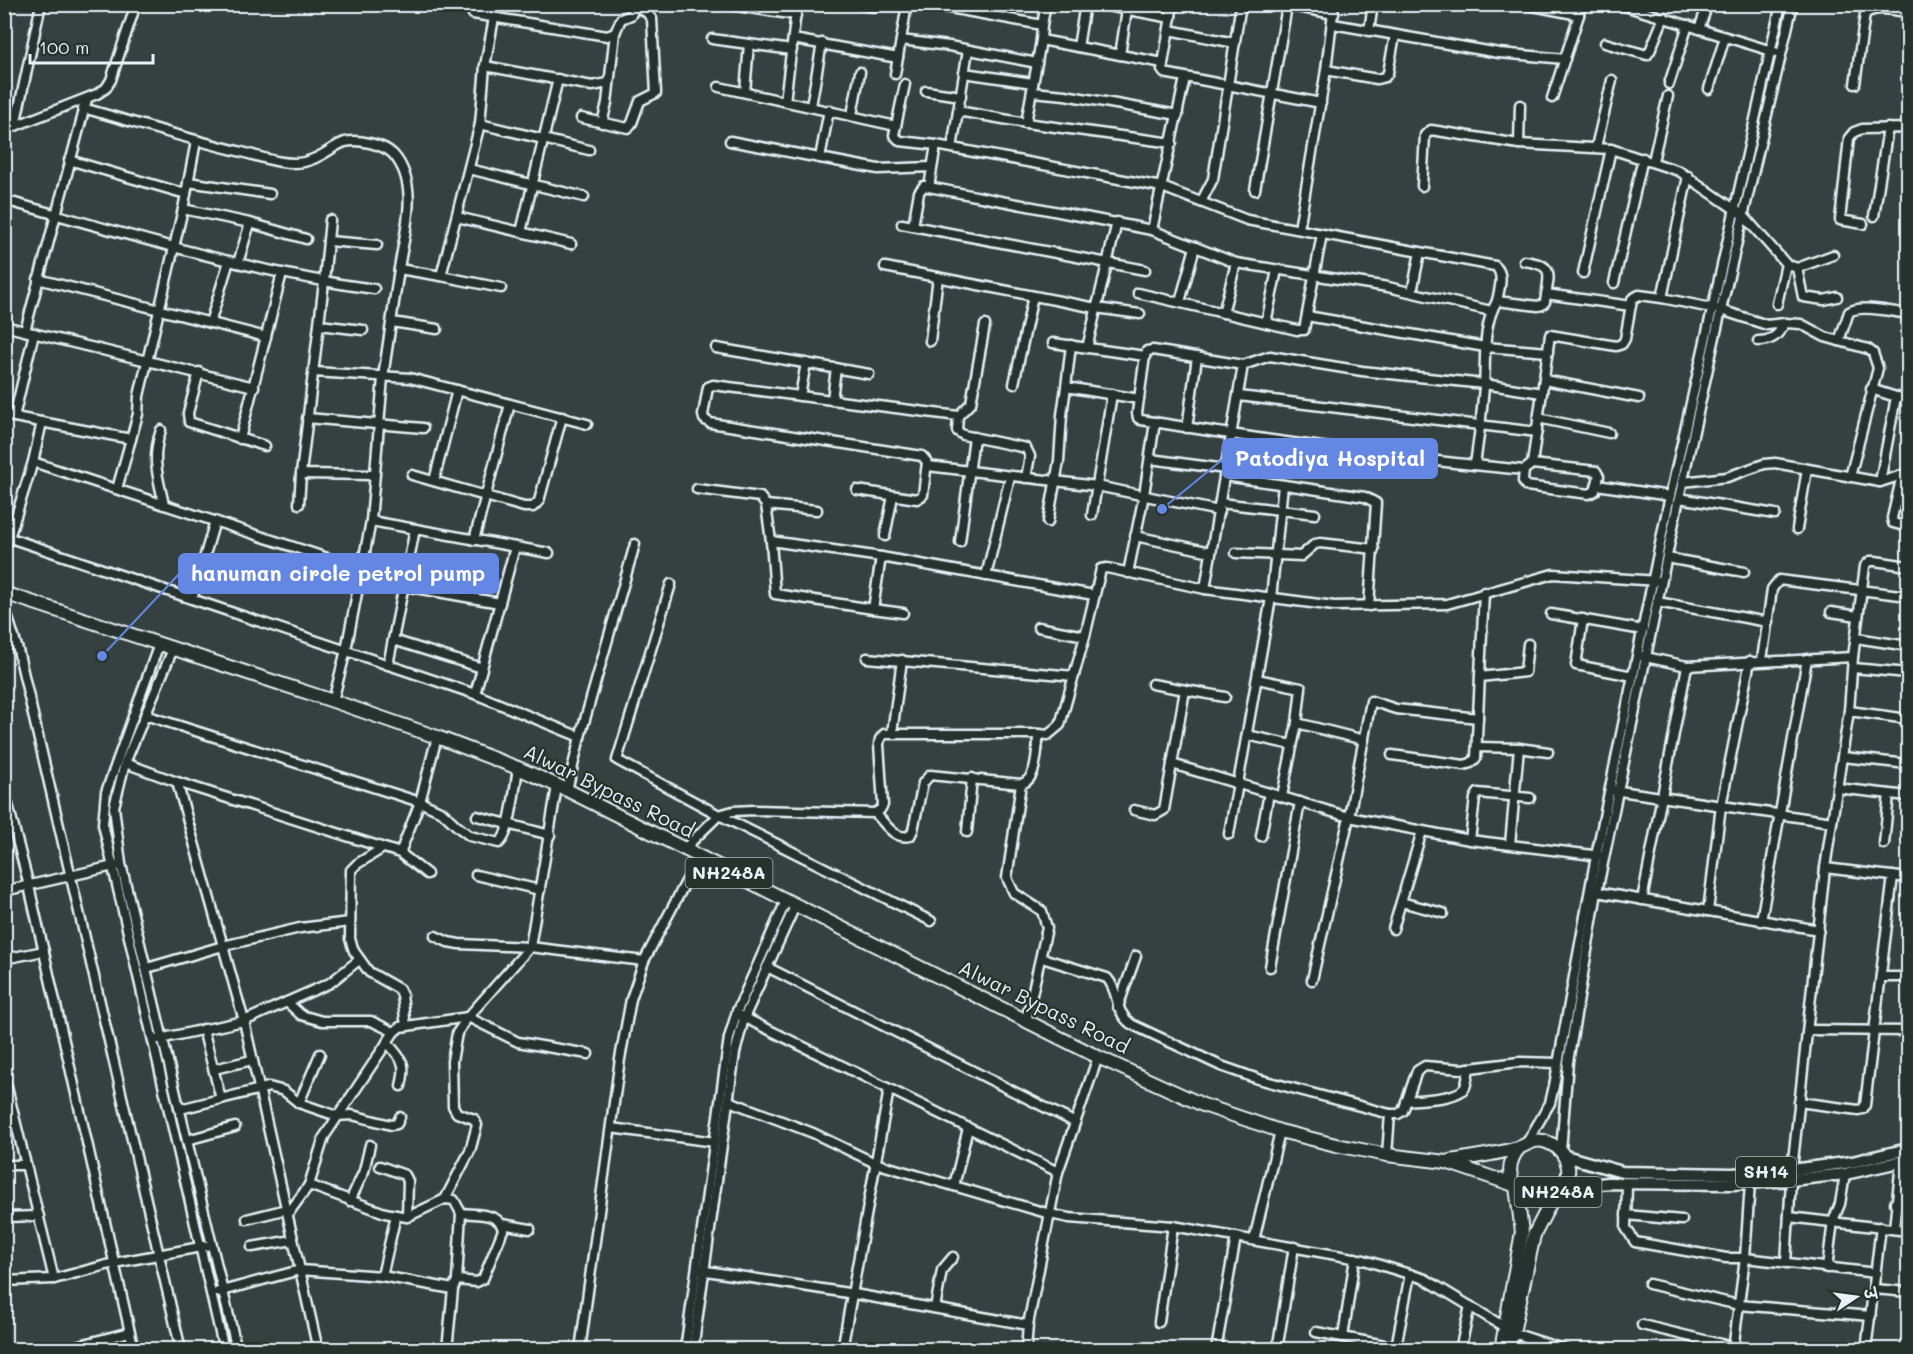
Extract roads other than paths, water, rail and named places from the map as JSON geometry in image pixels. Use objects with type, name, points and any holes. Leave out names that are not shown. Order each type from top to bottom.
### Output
[{"type":"highway","name":"Alwar Bypass Road","points":[[4,593],[333,701],[518,768],[1098,1057],[1203,1105],[1280,1131],[1336,1145],[1388,1155],[1446,1162]]},
{"type":"highway","name":"NH248A","points":[[1446,1162],[1523,1146],[1535,1141],[1545,1141],[1554,1145],[1563,1154],[1568,1172],[1565,1182],[1557,1192],[1534,1235],[1509,1331],[1501,1350]]},
{"type":"highway","name":"NH248A","points":[[1510,1350],[1509,1331],[1522,1232],[1515,1186],[1510,1172],[1512,1158],[1523,1146]]},
{"type":"highway","name":"NH248A","points":[[1446,1162],[1515,1186],[1526,1196],[1537,1199],[1557,1192]]},
{"type":"main road","name":"SH14","points":[[1557,1192],[1596,1184],[1750,1183],[1908,1149]]},
{"type":"main road","name":"SH14","points":[[1563,1154],[1622,1172],[1845,1174],[1905,1161]]},
{"type":"street","points":[[15,126],[41,4]]},
{"type":"street","points":[[4,126],[15,126],[85,104],[106,88],[111,80],[136,4]]},
{"type":"street","points":[[723,4],[796,15]]},
{"type":"street","points":[[785,100],[797,4]]},
{"type":"street","points":[[858,4],[875,7]]},
{"type":"street","points":[[895,74],[907,4]]},
{"type":"street","points":[[928,4],[1042,25]]},
{"type":"street","points":[[1026,123],[1046,4]]},
{"type":"street","points":[[1078,47],[1085,4]]},
{"type":"street","points":[[1097,4],[1171,18]]},
{"type":"street","points":[[1173,4],[1162,70],[1164,74],[1321,103]]},
{"type":"street","points":[[1201,202],[1213,179],[1241,4]]},
{"type":"street","points":[[1369,31],[1373,4]]},
{"type":"street","points":[[1523,4],[1579,15]]},
{"type":"street","points":[[1552,98],[1579,15],[1580,4]]},
{"type":"street","points":[[1618,4],[1781,54]]},
{"type":"street","points":[[1700,28],[1708,4]]},
{"type":"street","points":[[1523,1146],[1550,1103],[1641,656],[1642,630],[1657,581],[1667,558],[1735,209],[1781,4]]},
{"type":"street","points":[[1614,790],[1633,676],[1658,602],[1657,581],[1670,496],[1743,215],[1793,4]]},
{"type":"street","points":[[1255,190],[1284,5],[1334,9],[1321,103],[1299,230]]},
{"type":"street","points":[[581,118],[602,123],[628,128],[640,101],[655,95],[657,91],[652,19],[636,6],[631,15],[621,19],[615,33],[607,103],[602,123]]},
{"type":"street","points":[[1855,84],[1863,21],[1868,7],[1908,12]]},
{"type":"street","points":[[1120,55],[1127,10]]},
{"type":"street","points":[[473,14],[607,36],[615,33]]},
{"type":"street","points":[[1605,43],[1647,55],[1664,17]]},
{"type":"street","points":[[441,276],[480,124],[484,66],[494,18]]},
{"type":"street","points":[[1333,24],[1499,52],[1565,59]]},
{"type":"street","points":[[1669,84],[1688,25]]},
{"type":"street","points":[[1169,30],[1235,43]]},
{"type":"street","points":[[1326,70],[1377,79],[1385,77],[1395,35]]},
{"type":"street","points":[[1709,89],[1725,37]]},
{"type":"street","points":[[712,39],[792,50]]},
{"type":"street","points":[[793,39],[898,58]]},
{"type":"street","points":[[901,40],[1037,63]]},
{"type":"street","points":[[1041,40],[1163,63]]},
{"type":"street","points":[[812,106],[822,43]]},
{"type":"street","points":[[745,92],[749,44]]},
{"type":"street","points":[[952,148],[968,50]]},
{"type":"street","points":[[484,66],[592,86],[608,83]]},
{"type":"street","points":[[852,115],[860,72]]},
{"type":"street","points":[[964,73],[1065,95],[1178,115]]},
{"type":"street","points":[[1152,230],[1185,78]]},
{"type":"street","points":[[521,232],[558,79]]},
{"type":"street","points":[[1596,147],[1612,80]]},
{"type":"street","points":[[905,84],[894,135],[900,141],[936,145],[1162,188],[1247,220],[1495,266],[1499,269],[1501,276],[1497,301],[1491,310],[1485,347],[1481,424],[1476,465]]},
{"type":"street","points":[[719,87],[896,126]]},
{"type":"street","points":[[926,91],[961,96]]},
{"type":"street","points":[[1653,161],[1668,96]]},
{"type":"street","points":[[85,104],[196,141],[292,164],[315,159],[344,142],[352,141],[386,148],[394,155],[407,182],[409,211],[383,377],[371,521],[346,650],[333,701]]},
{"type":"street","points":[[25,331],[54,214],[85,104]]},
{"type":"street","points":[[1519,144],[1520,105]]},
{"type":"street","points":[[820,158],[829,110]]},
{"type":"street","points":[[958,111],[1026,123],[1172,143]]},
{"type":"street","points":[[480,124],[589,150]]},
{"type":"street","points":[[1874,216],[1888,128]]},
{"type":"street","points":[[1863,224],[1840,220],[1850,138],[1854,132],[1862,129],[1908,128]]},
{"type":"street","points":[[1422,186],[1425,135],[1431,130],[1519,144],[1611,149],[1653,161],[1688,176],[1743,215],[1786,264],[1797,268],[1833,255]]},
{"type":"street","points":[[117,489],[138,414],[139,396],[175,247],[196,141]]},
{"type":"street","points":[[730,141],[878,169],[933,167]]},
{"type":"street","points":[[929,187],[936,145]]},
{"type":"street","points":[[1583,273],[1611,149]]},
{"type":"street","points":[[1614,283],[1643,158]]},
{"type":"street","points":[[69,160],[186,194]]},
{"type":"street","points":[[469,169],[584,196]]},
{"type":"street","points":[[1662,298],[1688,176]]},
{"type":"street","points":[[188,182],[270,194]]},
{"type":"street","points":[[912,226],[919,192],[924,186],[1152,230],[1236,262],[1412,292],[1491,310]]},
{"type":"street","points":[[4,200],[234,262],[324,282],[374,289]]},
{"type":"street","points":[[183,208],[250,223],[306,239]]},
{"type":"street","points":[[457,217],[571,244]]},
{"type":"street","points":[[298,504],[330,220]]},
{"type":"street","points":[[1087,348],[1117,222]]},
{"type":"street","points":[[210,323],[250,223]]},
{"type":"street","points":[[902,224],[1145,270]]},
{"type":"street","points":[[1138,292],[1304,330],[1322,234]]},
{"type":"street","points":[[328,241],[377,245]]},
{"type":"street","points":[[1180,302],[1195,247]]},
{"type":"street","points":[[1412,292],[1420,252]]},
{"type":"street","points":[[1497,301],[1542,305],[1545,302],[1548,272],[1546,266],[1541,263],[1524,261]]},
{"type":"street","points":[[1223,313],[1236,262]]},
{"type":"street","points":[[1777,304],[1786,264]]},
{"type":"street","points":[[885,267],[1096,308],[1140,314]]},
{"type":"street","points":[[1797,268],[1803,297],[1824,300],[1837,297]]},
{"type":"street","points":[[399,269],[501,288]]},
{"type":"street","points":[[1266,323],[1277,270]]},
{"type":"street","points":[[240,439],[282,273]]},
{"type":"street","points":[[930,340],[938,277]]},
{"type":"street","points":[[38,279],[266,337]]},
{"type":"street","points":[[1546,294],[1631,306]]},
{"type":"street","points":[[1014,384],[1033,296]]},
{"type":"street","points":[[1532,465],[1550,335],[1616,346],[1622,344],[1625,339],[1632,299],[1635,296],[1662,298],[1717,309],[1759,324],[1801,324],[1819,335],[1868,349],[1873,353],[1878,368],[1850,477]]},
{"type":"street","points":[[1839,341],[1852,309],[1908,314]]},
{"type":"street","points":[[1307,316],[1485,347],[1548,352]]},
{"type":"street","points":[[392,322],[437,329]]},
{"type":"street","points":[[1758,341],[1773,339],[1785,323]]},
{"type":"street","points":[[985,325],[971,403],[957,416],[957,427],[959,433],[1026,448],[1030,456],[1026,478]]},
{"type":"street","points":[[4,326],[254,387]]},
{"type":"street","points":[[319,326],[363,330]]},
{"type":"street","points":[[34,333],[9,416],[131,439]]},
{"type":"street","points":[[1053,343],[1145,356]]},
{"type":"street","points":[[1047,522],[1059,461],[1071,345]]},
{"type":"street","points":[[716,348],[869,374]]},
{"type":"street","points":[[1524,470],[1523,481],[1526,486],[1589,494],[1595,491],[1599,476],[1596,471],[1532,465],[1524,470],[1476,465],[1232,435],[1141,420],[1138,418],[1139,399],[1145,356],[1148,351],[1153,350],[1243,365],[1270,356],[1362,371],[1484,384],[1542,393]]},
{"type":"street","points":[[1187,428],[1197,357]]},
{"type":"street","points":[[800,396],[806,363]]},
{"type":"street","points":[[1205,589],[1243,365]]},
{"type":"street","points":[[831,400],[836,368]]},
{"type":"street","points":[[199,372],[188,413],[189,422],[266,446]]},
{"type":"street","points":[[314,372],[410,378],[587,424]]},
{"type":"street","points":[[1544,380],[1640,398]]},
{"type":"street","points":[[857,490],[921,498],[928,466],[926,459],[922,456],[710,423],[703,414],[706,389],[713,385],[957,416]]},
{"type":"street","points":[[1066,387],[1139,399]]},
{"type":"street","points":[[1871,389],[1896,398],[1908,398]]},
{"type":"street","points":[[434,481],[457,390]]},
{"type":"street","points":[[1092,515],[1112,394]]},
{"type":"street","points":[[1239,396],[1536,432]]},
{"type":"street","points":[[1880,482],[1896,398]]},
{"type":"street","points":[[474,540],[510,404]]},
{"type":"street","points":[[412,475],[524,507],[533,507],[539,501],[562,417]]},
{"type":"street","points":[[307,418],[423,428]]},
{"type":"street","points":[[1538,418],[1609,433]]},
{"type":"street","points":[[42,422],[33,462],[7,537],[475,694],[580,737]]},
{"type":"street","points":[[1128,573],[1144,495],[1155,422]]},
{"type":"street","points":[[161,430],[155,452],[155,463],[164,505]]},
{"type":"street","points":[[960,542],[974,437]]},
{"type":"street","points":[[1150,459],[1283,485],[1371,498],[1377,508],[1370,606]]},
{"type":"street","points":[[33,462],[361,569]]},
{"type":"street","points":[[1683,482],[1727,477],[1764,464],[1775,463],[1880,482],[1905,476]]},
{"type":"street","points":[[928,466],[1097,486],[1219,507],[1315,514]]},
{"type":"street","points":[[1797,529],[1807,469]]},
{"type":"street","points":[[301,474],[374,476]]},
{"type":"street","points":[[1905,476],[1892,518],[1893,523],[1908,527]]},
{"type":"street","points":[[986,576],[1010,477]]},
{"type":"street","points":[[1229,834],[1271,598],[1283,485]]},
{"type":"street","points":[[1597,485],[1670,496]]},
{"type":"street","points":[[697,489],[760,497],[766,506],[775,594],[903,613]]},
{"type":"street","points":[[885,536],[893,496]]},
{"type":"street","points":[[1679,498],[1775,514]]},
{"type":"street","points":[[766,506],[817,510]]},
{"type":"street","points":[[192,599],[215,521]]},
{"type":"street","points":[[371,521],[549,553]]},
{"type":"street","points":[[388,664],[416,529]]},
{"type":"street","points":[[1135,536],[1211,552]]},
{"type":"street","points":[[771,540],[1094,595]]},
{"type":"street","points":[[445,1199],[470,1150],[477,1125],[474,1119],[457,1113],[453,1106],[452,1061],[457,1033],[468,1017],[530,947],[550,835],[562,788],[580,737],[635,543]]},
{"type":"street","points":[[1236,553],[1301,556],[1315,544],[1320,543],[1374,549]]},
{"type":"street","points":[[475,694],[515,547]]},
{"type":"street","points":[[873,609],[881,557]]},
{"type":"street","points":[[1667,558],[1744,572]]},
{"type":"street","points":[[1786,1263],[1799,1102],[1809,1030],[1825,868],[1843,757],[1865,566],[1870,561],[1908,566]]},
{"type":"street","points":[[684,849],[719,815],[734,811],[875,813],[883,805],[880,739],[884,734],[1048,735],[1060,725],[1101,569],[1107,568],[1205,589],[1335,606],[1438,605],[1457,602],[1484,592],[1553,574],[1657,581]]},
{"type":"street","points":[[1762,660],[1772,589],[1779,580],[1908,596]]},
{"type":"street","points":[[671,584],[617,760],[719,815],[931,921]]},
{"type":"street","points":[[404,586],[500,603]]},
{"type":"street","points":[[1392,755],[1464,765],[1476,758],[1484,592]]},
{"type":"street","points":[[1658,602],[1767,622]]},
{"type":"street","points":[[4,605],[18,650],[181,1350]]},
{"type":"street","points":[[1831,612],[1858,616]]},
{"type":"street","points":[[1551,614],[1642,630]]},
{"type":"street","points":[[1583,619],[1576,665],[1633,676]]},
{"type":"street","points":[[1038,627],[1085,636]]},
{"type":"street","points":[[1856,638],[1908,646]]},
{"type":"street","points":[[393,640],[482,668]]},
{"type":"street","points":[[159,644],[106,792],[103,824],[147,968],[237,1350]]},
{"type":"street","points":[[1480,677],[1524,672],[1527,667],[1528,644]]},
{"type":"street","points":[[173,649],[125,764],[114,807],[117,865],[153,1041],[224,1350]]},
{"type":"street","points":[[1641,656],[1687,666],[1762,660],[1853,657]]},
{"type":"street","points":[[867,658],[1074,676]]},
{"type":"street","points":[[1761,921],[1807,658]]},
{"type":"street","points":[[892,733],[902,660]]},
{"type":"street","points":[[1708,912],[1721,806],[1750,661]]},
{"type":"street","points":[[1641,900],[1687,666]]},
{"type":"street","points":[[1853,668],[1908,673]]},
{"type":"street","points":[[1257,679],[1301,688],[1297,723],[1282,796]]},
{"type":"street","points":[[1152,684],[1225,697]]},
{"type":"street","points":[[1134,810],[1155,815],[1164,810],[1185,690]]},
{"type":"street","points":[[1312,980],[1350,817],[1371,701],[1396,709],[1478,718]]},
{"type":"street","points":[[1849,711],[1908,719]]},
{"type":"street","points":[[145,715],[420,802],[442,812],[470,836],[491,842],[503,841],[518,768]]},
{"type":"street","points":[[1297,723],[1364,740]]},
{"type":"street","points":[[875,813],[899,837],[910,836],[926,777],[936,774],[1028,783],[1032,777],[1039,734]]},
{"type":"street","points":[[1247,735],[1292,745]]},
{"type":"street","points":[[400,853],[420,802],[437,737]]},
{"type":"street","points":[[1478,747],[1519,748],[1548,752]]},
{"type":"street","points":[[1510,844],[1519,748]]},
{"type":"street","points":[[1843,757],[1908,764]]},
{"type":"street","points":[[125,764],[400,853],[427,874]]},
{"type":"street","points":[[1172,764],[1350,817],[1470,840],[1600,856]]},
{"type":"street","points":[[967,832],[972,778]]},
{"type":"street","points":[[177,782],[244,1021],[318,1350]]},
{"type":"street","points":[[1021,784],[1007,878],[1014,893],[1042,911],[1046,918],[1047,928],[1026,1021]]},
{"type":"street","points":[[1837,788],[1908,796]]},
{"type":"street","points":[[4,789],[29,886],[134,1350]]},
{"type":"street","points":[[1614,790],[1832,822]]},
{"type":"street","points":[[1261,836],[1269,793]]},
{"type":"street","points":[[1470,840],[1478,793],[1530,798]]},
{"type":"street","points":[[1884,844],[1889,794]]},
{"type":"street","points":[[1270,967],[1300,802]]},
{"type":"street","points":[[477,816],[550,835]]},
{"type":"street","points":[[1394,929],[1422,831]]},
{"type":"street","points":[[383,848],[351,870],[350,939],[359,960],[369,972],[399,988],[406,1026]]},
{"type":"street","points":[[1563,1154],[1568,1062],[1597,892],[1600,856]]},
{"type":"street","points":[[580,1350],[630,999],[644,961],[699,857]]},
{"type":"street","points":[[4,891],[117,865]]},
{"type":"street","points":[[1825,868],[1908,878]]},
{"type":"street","points":[[476,875],[540,890]]},
{"type":"street","points":[[1799,1102],[1863,1109],[1893,876]]},
{"type":"street","points":[[1597,892],[1818,930]]},
{"type":"street","points":[[1401,902],[1443,913]]},
{"type":"street","points":[[685,1350],[701,1270],[729,1101],[740,1016],[767,967],[791,904]]},
{"type":"street","points":[[693,1350],[715,1142],[729,1038],[791,904]]},
{"type":"street","points":[[147,968],[223,946],[300,928],[350,922]]},
{"type":"street","points":[[435,936],[459,944],[530,947],[644,961]]},
{"type":"street","points":[[4,959],[44,951]]},
{"type":"street","points":[[1118,1008],[1136,956]]},
{"type":"street","points":[[1042,958],[1107,978],[1112,983],[1122,1017],[1131,1024],[1221,1066],[1268,1082],[1390,1114],[1403,1111],[1417,1071],[1425,1066],[1469,1068],[1519,1062],[1558,1063]]},
{"type":"street","points":[[153,1041],[244,1021],[330,983],[359,960]]},
{"type":"street","points":[[767,967],[1074,1122]]},
{"type":"street","points":[[1881,977],[1908,977]]},
{"type":"street","points":[[287,1002],[301,1015],[322,1021],[371,1021],[394,1032]]},
{"type":"street","points":[[740,1016],[1058,1172]]},
{"type":"street","points":[[247,1219],[287,1212],[309,1185],[324,1137],[337,1116],[394,1032],[406,1026],[468,1017],[518,1042],[588,1054]]},
{"type":"street","points":[[203,1029],[221,1099]]},
{"type":"street","points":[[1809,1030],[1908,1031]]},
{"type":"street","points":[[387,1042],[404,1063],[401,1086]]},
{"type":"street","points":[[299,1103],[320,1054]]},
{"type":"street","points":[[1026,1350],[1028,1325],[1058,1172],[1098,1057]]},
{"type":"street","points":[[214,1070],[252,1060]]},
{"type":"street","points":[[1406,1101],[1459,1093],[1464,1088],[1469,1068]]},
{"type":"street","points":[[4,1075],[54,1279]]},
{"type":"street","points":[[180,1109],[268,1087],[284,1091],[299,1103],[337,1116],[352,1114],[391,1125],[397,1124],[400,1117]]},
{"type":"street","points":[[842,1350],[854,1294],[889,1089]]},
{"type":"street","points":[[729,1101],[813,1133],[875,1163],[1050,1214],[1069,1218],[1173,1226],[1355,1258],[1410,1274],[1425,1280],[1509,1331],[1566,1350]]},
{"type":"street","points":[[1388,1155],[1390,1114]]},
{"type":"street","points":[[187,1140],[235,1127]]},
{"type":"street","points":[[611,1128],[715,1142]]},
{"type":"street","points":[[954,1186],[968,1128]]},
{"type":"street","points":[[1254,1240],[1280,1131]]},
{"type":"street","points":[[351,1201],[364,1171],[370,1145]]},
{"type":"street","points":[[1894,1229],[1895,1203],[1905,1161]]},
{"type":"street","points":[[4,1165],[26,1165]]},
{"type":"street","points":[[380,1166],[405,1175],[408,1181],[407,1217]]},
{"type":"street","points":[[1827,1268],[1833,1221],[1840,1204],[1845,1174]]},
{"type":"street","points":[[1627,1183],[1626,1228],[1635,1242],[1726,1258],[1745,1258],[1876,1274]]},
{"type":"street","points":[[1733,1348],[1745,1258],[1750,1183]]},
{"type":"street","points":[[309,1185],[385,1213],[407,1217],[445,1199],[454,1200],[461,1214],[447,1350]]},
{"type":"street","points":[[1895,1203],[1908,1204]]},
{"type":"street","points":[[461,1214],[495,1218],[502,1224],[530,1229]]},
{"type":"street","points":[[382,1276],[396,1215]]},
{"type":"street","points":[[1626,1215],[1682,1220]]},
{"type":"street","points":[[4,1217],[39,1216]]},
{"type":"street","points":[[1789,1217],[1908,1231]]},
{"type":"street","points":[[212,1294],[300,1270],[382,1276],[455,1285],[477,1282],[483,1279],[503,1230],[502,1224]]},
{"type":"street","points":[[1160,1322],[1173,1226]]},
{"type":"street","points":[[1866,1350],[1881,1227]]},
{"type":"street","points":[[1216,1350],[1236,1237]]},
{"type":"street","points":[[252,1247],[294,1240]]},
{"type":"street","points":[[4,1281],[54,1279],[114,1263],[212,1245]]},
{"type":"street","points":[[1277,1350],[1294,1247]]},
{"type":"street","points":[[934,1308],[942,1270],[953,1257]]},
{"type":"street","points":[[1343,1337],[1355,1258]]},
{"type":"street","points":[[701,1270],[1028,1325]]},
{"type":"street","points":[[1396,1347],[1410,1274]]},
{"type":"street","points":[[1649,1284],[1739,1305],[1870,1316]]},
{"type":"street","points":[[1874,1289],[1908,1292]]},
{"type":"street","points":[[1460,1350],[1470,1306]]},
{"type":"street","points":[[1642,1325],[1733,1348],[1753,1350]]},
{"type":"street","points":[[34,1350],[69,1349],[130,1332]]},
{"type":"street","points":[[1316,1332],[1411,1350]]},
{"type":"place","name":"Patodiya Hospital","points":[[1162,509]]},
{"type":"place","name":"hanuman circle petrol pump","points":[[102,656]]}]
